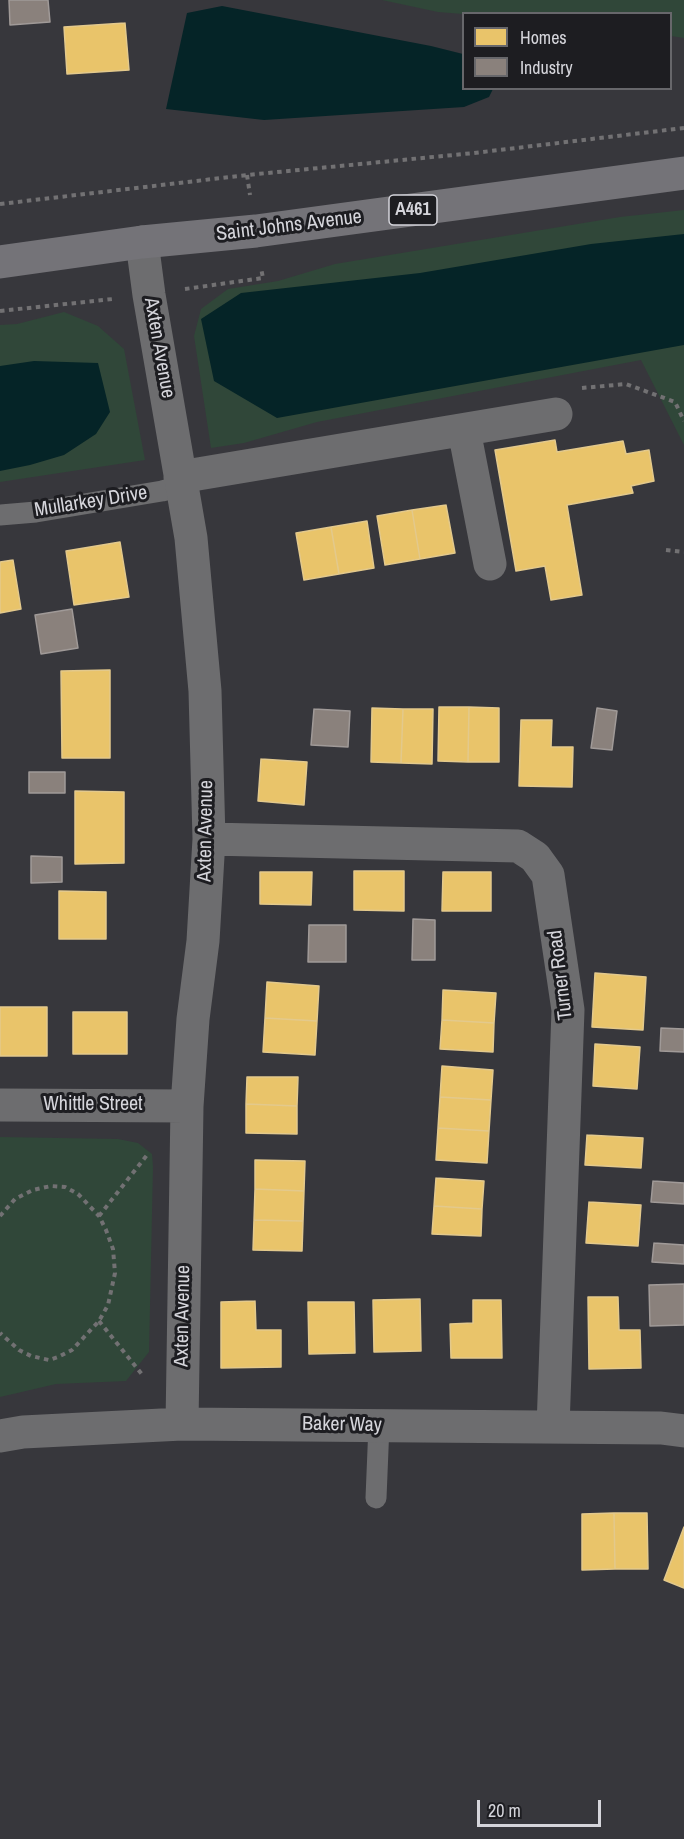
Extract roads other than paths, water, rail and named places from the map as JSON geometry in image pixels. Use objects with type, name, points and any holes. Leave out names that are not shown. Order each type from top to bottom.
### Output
[{"type":"highway","name":"Saint Johns Avenue","points":[[0,262],[142,242],[256,231],[684,173]]},
{"type":"street","name":"Axten Avenue","points":[[142,242],[191,538],[205,691],[209,839],[203,941],[193,1019],[187,1106],[182,1424]]},
{"type":"street","points":[[181,481],[556,414]]},
{"type":"street","points":[[464,430],[490,564]]},
{"type":"street","name":"Turner Road","points":[[209,839],[518,846],[535,857],[548,875],[568,1010],[553,1427]]},
{"type":"street","name":"Whittle Street","points":[[0,1104],[187,1106]]},
{"type":"street","name":"Baker Way","points":[[0,1436],[23,1432],[182,1424],[661,1428],[684,1431]]},
{"type":"lane","name":"Mullarkey Drive","points":[[0,515],[48,510],[162,491],[181,481]]},
{"type":"lane","points":[[376,1498],[379,1425]]},
{"type":"water","points":[[222,6],[462,54],[462,90],[492,90],[489,97],[464,107],[264,120],[166,109],[187,13]]},
{"type":"water","points":[[684,234],[684,345],[277,418],[214,381],[201,319],[241,293],[420,273],[591,244]]},
{"type":"water","points":[[34,361],[98,363],[110,412],[96,434],[64,455],[0,471],[0,366]]}]
